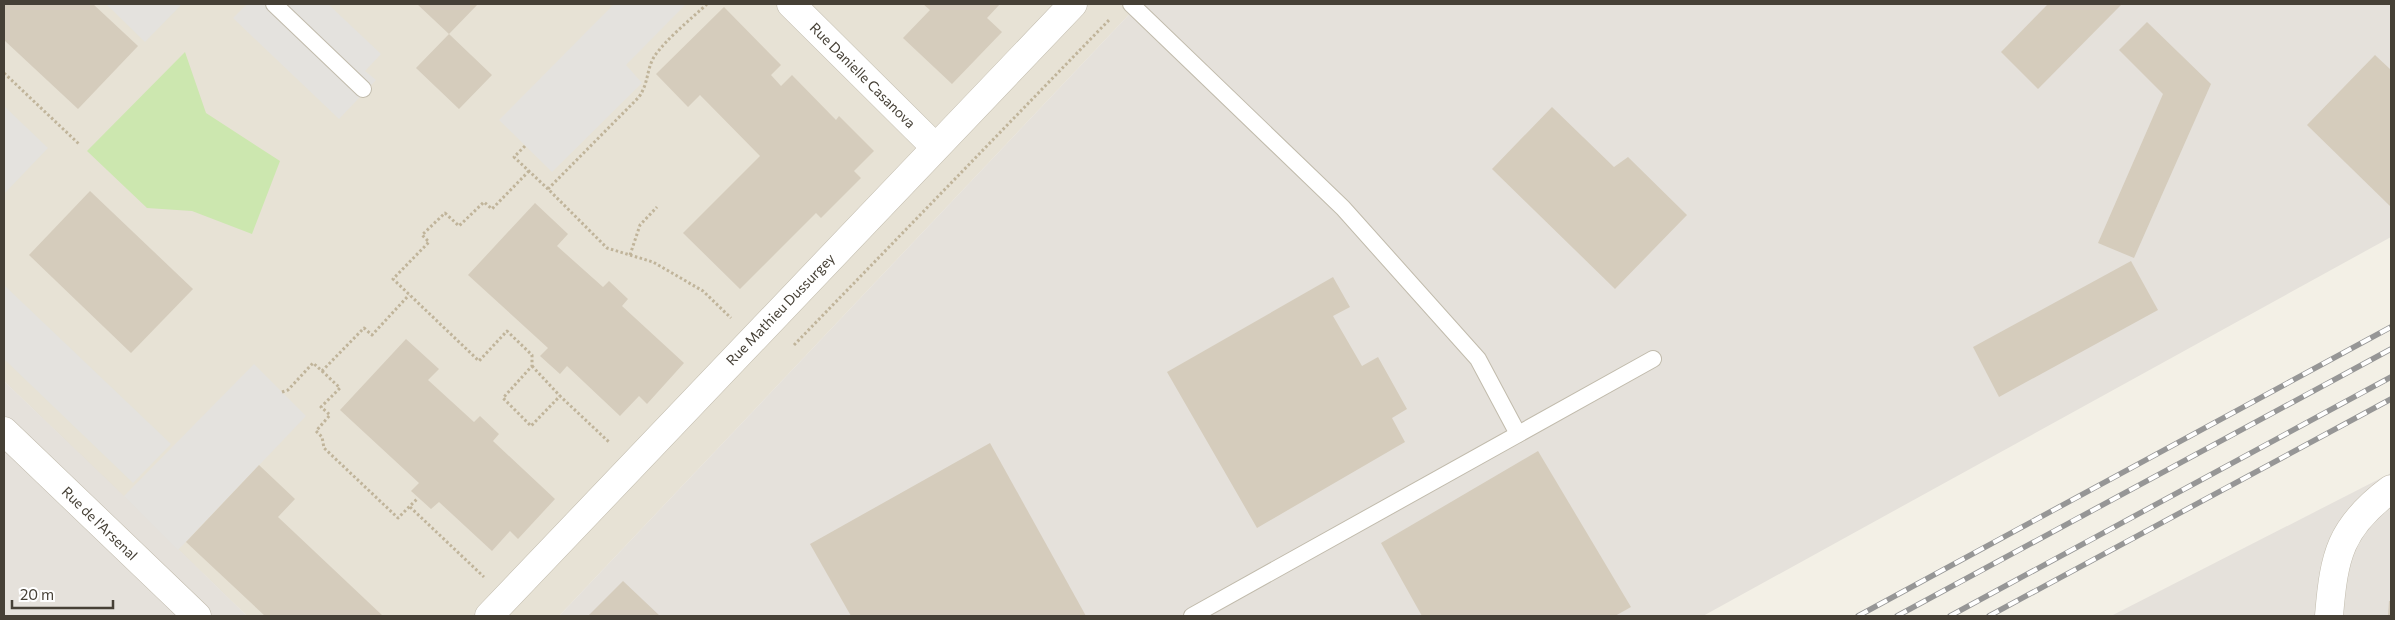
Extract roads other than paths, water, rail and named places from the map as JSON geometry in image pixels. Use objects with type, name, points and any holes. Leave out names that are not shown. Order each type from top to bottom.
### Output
[{"type":"street","name":"Rue Danielle Casanova","points":[[791,4],[935,147]]},
{"type":"street","name":"Rue Mathieu Dussurgey","points":[[489,616],[1073,4]]},
{"type":"street","name":"Rue de l'Arsenal","points":[[4,431],[197,616]]},
{"type":"street","points":[[2330,616],[2332,579],[2344,538],[2368,506],[2391,490]]},
{"type":"lane","points":[[274,4],[363,89]]},
{"type":"lane","points":[[1131,4],[1343,208],[1478,359],[1518,434]]},
{"type":"lane","points":[[1192,616],[1653,359]]},
{"type":"railway","points":[[1858,616],[2391,327]]},
{"type":"railway","points":[[1897,616],[2391,349]]},
{"type":"railway","points":[[1950,616],[2391,377]]},
{"type":"railway","points":[[1989,616],[2391,399]]}]
